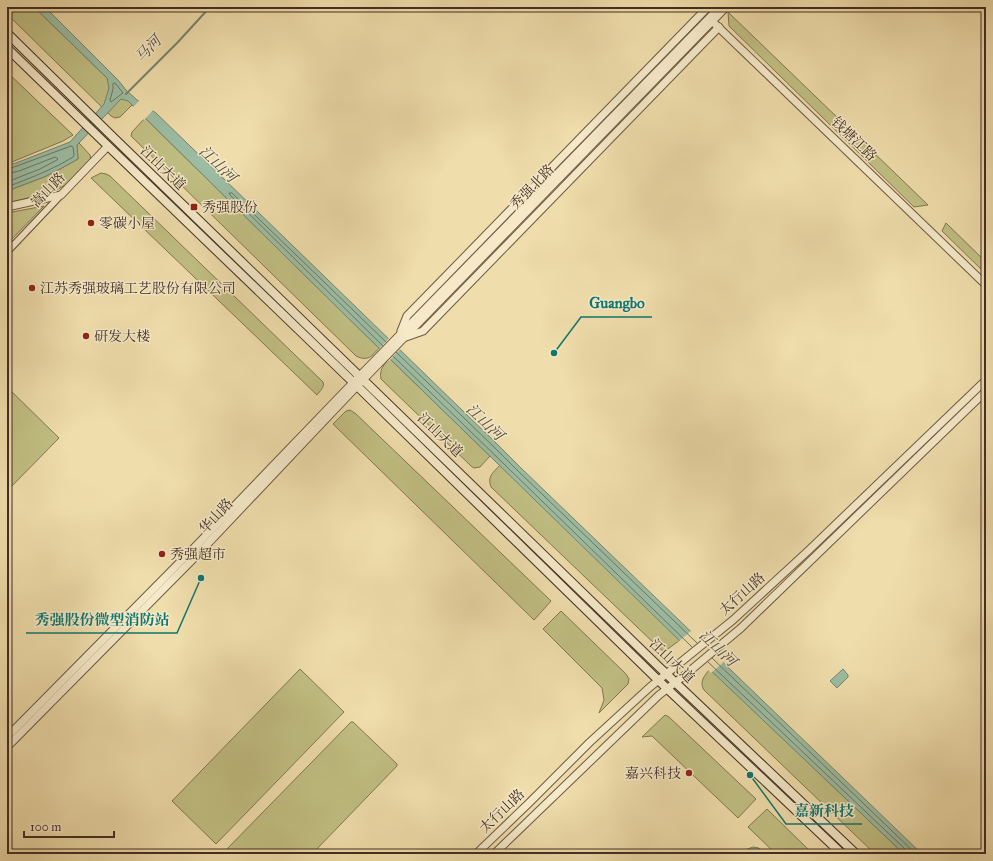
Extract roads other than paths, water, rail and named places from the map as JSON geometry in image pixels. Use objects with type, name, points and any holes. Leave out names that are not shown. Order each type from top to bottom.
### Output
[{"type":"main road","name":"江山大道","points":[[7,33],[666,674],[856,854]]},
{"type":"main road","name":"江山大道","points":[[7,48],[355,384],[658,680],[842,854]]},
{"type":"street","name":"秀强北路","points":[[711,20],[720,7]]},
{"type":"street","name":"秀强北路","points":[[355,384],[711,20],[726,7]]},
{"type":"street","name":"钱塘江路","points":[[706,10],[711,20],[986,284]]},
{"type":"street","points":[[400,338],[408,316],[706,10]]},
{"type":"street","points":[[400,338],[423,331],[719,27]]},
{"type":"street","name":"嵩山路","points":[[7,252],[108,146]]},
{"type":"street","points":[[7,207],[61,195]]},
{"type":"street","name":"太行山路","points":[[476,854],[529,804],[590,742],[658,680],[687,659],[733,620],[809,550],[986,380]]},
{"type":"street","name":"华山路","points":[[7,737],[355,384]]},
{"type":"street","name":"华山路","points":[[7,747],[198,554],[355,384]]},
{"type":"street","name":"太行山路","points":[[494,854],[659,695],[741,628],[986,391]]},
{"type":"water","points":[[34,7],[45,7],[118,80],[126,90],[137,100],[156,113],[521,468],[922,854],[904,854],[685,646],[346,316],[128,101],[121,99],[77,145],[78,159],[44,177],[7,191],[7,165],[16,163],[70,142],[104,104],[109,88],[107,78]]},
{"type":"water","points":[[843,669],[848,677],[837,688],[830,681]]},
{"type":"water","points":[[753,847],[759,848],[765,854],[737,854],[742,851]]},
{"type":"waterway","name":"马河","points":[[126,94],[178,42],[210,7]]},
{"type":"place","name":"秀强股份","points":[[194,207]]},
{"type":"place","name":"零碳小屋","points":[[91,223]]},
{"type":"place","name":"江苏秀强玻璃工艺股份有限公司","points":[[32,288]]},
{"type":"place","name":"研发大楼","points":[[86,336]]},
{"type":"place","name":"Guangbo","points":[[554,353]]},
{"type":"place","name":"秀强超市","points":[[162,554]]},
{"type":"place","name":"秀强股份微型消防站","points":[[201,578]]},
{"type":"place","name":"嘉兴科技","points":[[689,773]]},
{"type":"place","name":"嘉新科技","points":[[750,775]]},
{"type":"water label","name":"江山河","points":[[218,164]]},
{"type":"water label","name":"江山河","points":[[485,422]]},
{"type":"water label","name":"江山河","points":[[718,648]]}]
